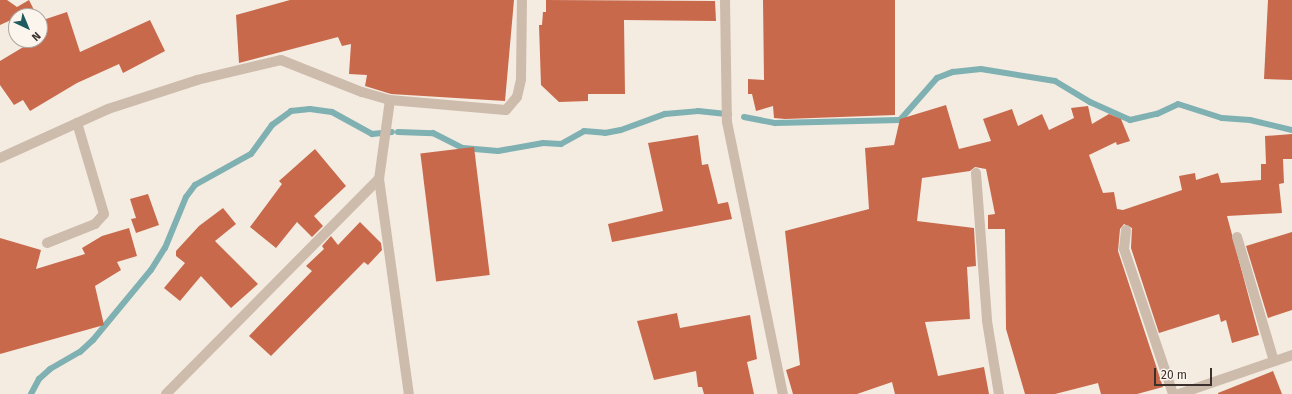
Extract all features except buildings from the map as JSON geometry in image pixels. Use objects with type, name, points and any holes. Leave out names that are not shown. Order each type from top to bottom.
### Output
[{"type":"street","points":[[0,158],[108,109],[198,80],[281,60],[362,92],[390,100],[506,110],[517,97],[521,79],[522,0]]},
{"type":"street","points":[[725,0],[727,122],[784,394]]},
{"type":"street","points":[[390,100],[379,179],[409,394]]},
{"type":"street","points":[[47,243],[95,224],[104,214],[77,123]]},
{"type":"street","points":[[976,173],[987,321],[999,394]]},
{"type":"street","points":[[166,394],[379,179]]},
{"type":"street","points":[[1126,230],[1124,249],[1173,394]]},
{"type":"street","points":[[1237,237],[1274,361]]},
{"type":"street","points":[[1179,394],[1292,355]]},
{"type":"waterway","points":[[744,117],[775,123],[900,120],[937,78],[953,72],[981,69],[1055,81],[1090,102],[1130,120],[1157,114],[1178,104],[1222,118],[1250,120],[1292,130]]},
{"type":"waterway","points":[[31,394],[39,379],[50,369],[80,352],[93,340],[151,270],[165,248],[186,197],[195,185],[251,154],[272,125],[291,111],[310,109],[332,112],[372,134],[392,132]]},
{"type":"waterway","points":[[398,132],[433,133],[463,148],[498,151],[543,143],[561,144],[584,131],[605,133],[621,130],[665,114],[698,111],[729,114]]}]
